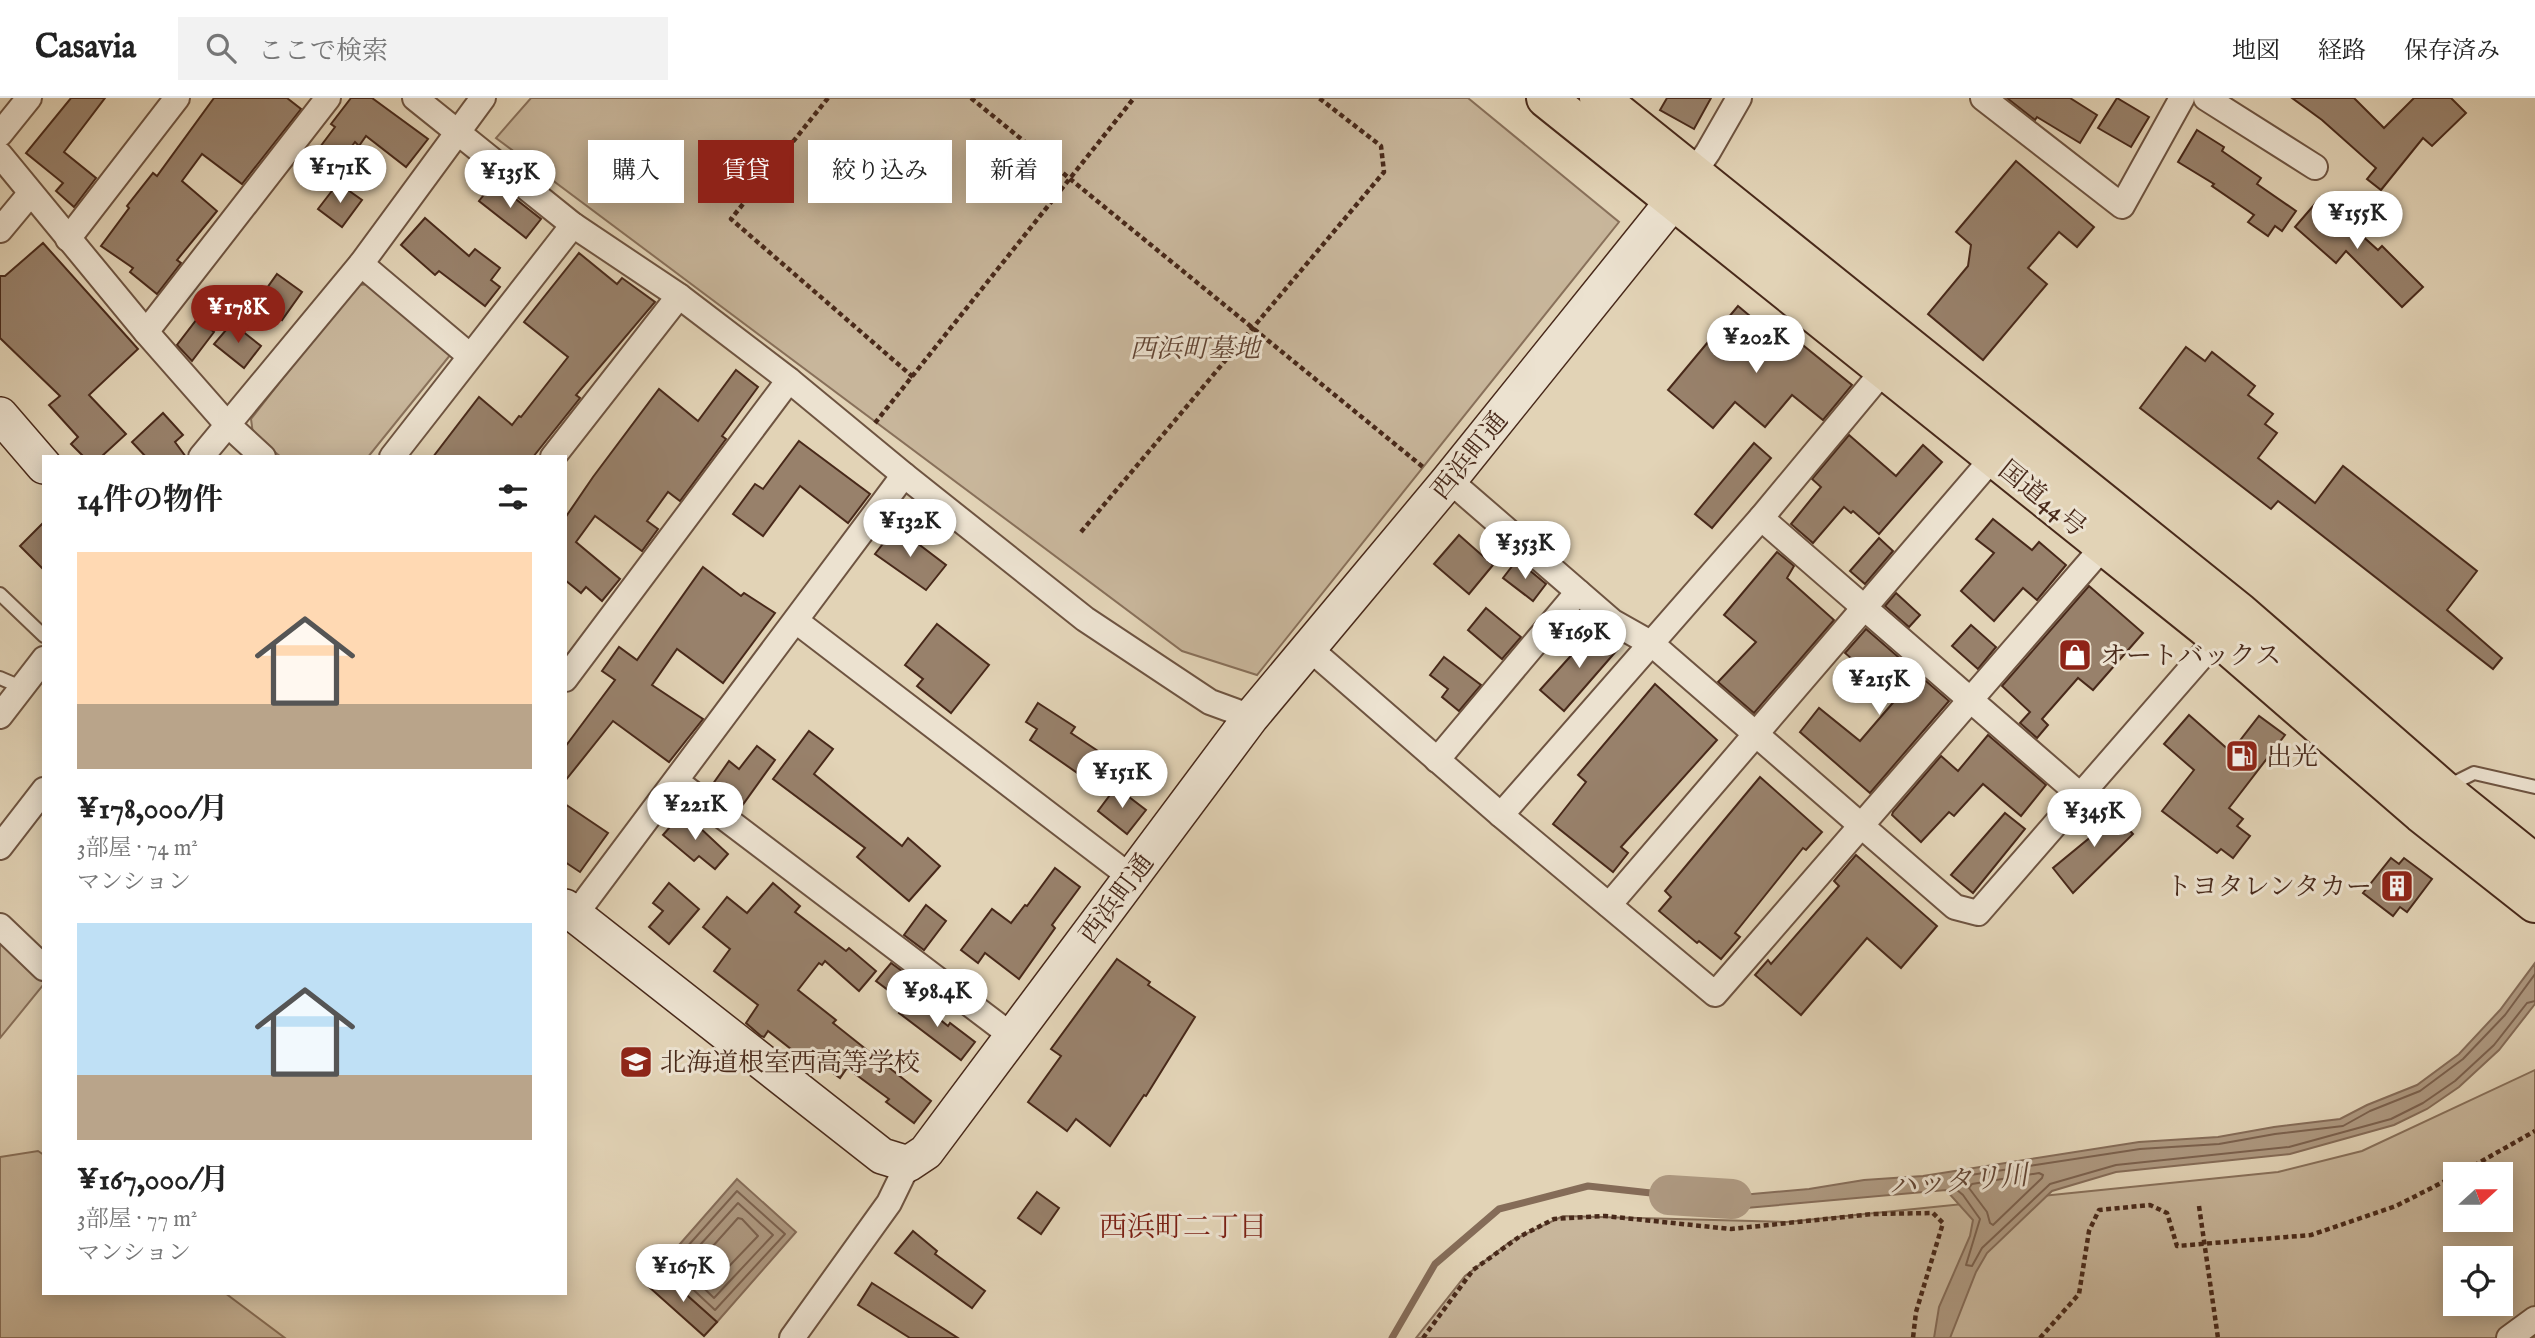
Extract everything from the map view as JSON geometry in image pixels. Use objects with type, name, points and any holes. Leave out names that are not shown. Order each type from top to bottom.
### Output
[{"type":"highway","name":"国道44号","points":[[1546,98],[1683,187],[2229,625],[2431,801],[2526,873]]},
{"type":"highway","name":"国道44号","points":[[1599,98],[1683,187],[1884,370],[2003,445],[2103,547],[2229,625]]},
{"type":"street","points":[[0,134],[29,98]]},
{"type":"street","points":[[68,239],[177,98]]},
{"type":"street","points":[[146,332],[328,98]]},
{"type":"street","points":[[415,98],[573,225],[679,296],[789,380],[1085,619],[1210,702],[1251,717]]},
{"type":"street","points":[[202,455],[226,423],[361,264],[456,131],[483,98]]},
{"type":"street","points":[[1683,187],[1708,152],[1739,98]]},
{"type":"street","points":[[1983,98],[2122,206],[2182,98]]},
{"type":"street","points":[[2206,98],[2315,167]]},
{"type":"street","points":[[0,155],[146,332],[226,423],[261,455]]},
{"type":"street","name":"西浜町通","points":[[908,1164],[926,1152],[1251,717],[1447,483],[1683,187]]},
{"type":"street","points":[[0,230],[30,194]]},
{"type":"street","points":[[394,455],[573,225]]},
{"type":"street","points":[[361,264],[470,356]]},
{"type":"street","points":[[555,455],[679,296]]},
{"type":"street","points":[[1501,815],[1761,518],[1884,370]]},
{"type":"street","points":[[567,676],[789,380]]},
{"type":"street","points":[[0,415],[42,464]]},
{"type":"street","points":[[1609,905],[2003,445]]},
{"type":"street","points":[[792,1338],[889,1203],[908,1164],[882,1156],[570,911],[676,781],[904,475]]},
{"type":"street","points":[[1447,483],[1613,622],[1652,644],[1955,907],[1978,913],[2229,625]]},
{"type":"street","points":[[1761,518],[2080,795]]},
{"type":"street","points":[[1310,649],[1501,815],[1715,994],[2103,547]]},
{"type":"street","points":[[1437,760],[1578,592]]},
{"type":"street","points":[[796,621],[1132,878]]},
{"type":"street","points":[[0,716],[10,683],[42,660]]},
{"type":"street","points":[[676,781],[1012,1036]]},
{"type":"street","points":[[0,848],[42,793]]},
{"type":"street","points":[[0,926],[42,966]]},
{"type":"street","points":[[2509,1338],[2535,1319]]},
{"type":"lane","points":[[0,594],[42,634]]},
{"type":"lane","points":[[2431,801],[2474,773],[2535,787]]},
{"type":"path","points":[[828,98],[731,219],[913,377]]},
{"type":"path","points":[[971,98],[1252,328],[1447,483]]},
{"type":"path","points":[[862,440],[1134,98]]},
{"type":"path","points":[[1082,532],[1384,172],[1381,146],[1319,98]]},
{"type":"path","points":[[2483,1162],[2535,1131]]},
{"type":"path","points":[[2040,1338],[2079,1294],[2089,1231],[2099,1210],[2150,1205],[2167,1213],[2177,1246],[2206,1244],[2311,1235],[2396,1206],[2443,1182]]},
{"type":"path","points":[[2199,1206],[2218,1338]]},
{"type":"path","points":[[1423,1338],[1473,1270],[1519,1237],[1553,1219],[1605,1216],[1731,1229],[1873,1214],[1933,1213],[1943,1223],[1919,1302],[1913,1338]]},
{"type":"green space","name":"西浜町墓地","points":[[531,98],[1468,98],[1619,222],[1257,675],[1182,651],[496,138]]},
{"type":"green space","points":[[376,284],[451,354],[370,455],[279,455],[253,434],[251,419],[356,285]]},
{"type":"green space","points":[[0,944],[42,978],[42,986],[0,1038]]},
{"type":"green space","points":[[2535,1070],[2535,1338],[1416,1338],[1465,1276],[1511,1241],[1563,1216],[1787,1222],[2278,1172],[2362,1151]]},
{"type":"green space","points":[[38,1151],[42,1154],[42,1295],[228,1295],[285,1338],[0,1338],[0,1157]]},
{"type":"water","points":[[2535,963],[2535,1004],[2499,1050],[2459,1087],[2427,1109],[2394,1125],[2290,1154],[2116,1172],[2052,1191],[1987,1253],[1976,1272],[1950,1338],[1934,1338],[1939,1307],[1970,1236],[1973,1220],[1946,1190],[1746,1208],[1676,1200],[1679,1189],[1741,1195],[1809,1189],[1864,1180],[1923,1176],[2139,1142],[2218,1137],[2340,1119],[2417,1085],[2459,1054],[2500,1010]]},
{"type":"water","points":[[737,1179],[796,1232],[717,1322],[658,1269]]},
{"type":"building","points":[[71,98],[105,98],[64,152],[96,178],[74,207],[56,191],[63,183],[26,153]]},
{"type":"building","points":[[214,98],[287,98],[301,109],[242,184],[202,154],[182,181],[217,211],[177,260],[181,263],[157,294],[130,272],[133,268],[101,246],[129,208],[127,206],[153,173],[157,176]]},
{"type":"building","points":[[351,98],[372,98],[428,139],[406,167],[366,136],[359,146],[355,142],[322,186],[302,171],[335,127],[331,124]]},
{"type":"building","points":[[1667,98],[1711,98],[1694,129],[1660,110]]},
{"type":"building","points":[[2007,98],[2070,98],[2097,115],[2080,143],[2037,117],[2035,120]]},
{"type":"building","points":[[2117,98],[2149,117],[2131,147],[2098,128]]},
{"type":"building","points":[[2292,98],[2354,98],[2384,128],[2414,98],[2451,98],[2466,113],[2432,146],[2423,138],[2381,190],[2367,179],[2376,168],[2322,120]]},
{"type":"building","points":[[2197,130],[2224,147],[2222,151],[2261,178],[2257,184],[2296,211],[2282,231],[2275,226],[2268,236],[2248,222],[2254,215],[2212,186],[2214,184],[2178,162]]},
{"type":"building","points":[[2016,161],[2094,227],[2077,247],[2059,232],[2028,268],[2047,284],[1983,360],[1928,314],[1968,266],[1971,245],[1956,232]]},
{"type":"building","points":[[494,182],[541,219],[526,238],[479,201]]},
{"type":"building","points":[[338,183],[362,200],[342,227],[318,209]]},
{"type":"building","points":[[2320,198],[2378,250],[2382,246],[2423,287],[2402,307],[2346,251],[2336,263],[2295,227]]},
{"type":"building","points":[[425,218],[469,256],[475,249],[500,268],[491,280],[500,287],[485,306],[439,271],[435,275],[401,245]]},
{"type":"building","points":[[43,243],[138,349],[89,395],[126,434],[103,455],[82,455],[71,444],[78,437],[49,405],[60,396],[0,338],[0,276],[5,276]]},
{"type":"building","points":[[579,253],[617,284],[622,278],[655,302],[576,395],[580,398],[535,455],[435,455],[479,397],[512,425],[568,357],[524,322]]},
{"type":"building","points":[[277,274],[302,292],[282,320],[257,302]]},
{"type":"building","points":[[1738,306],[1787,347],[1794,338],[1852,385],[1823,420],[1792,395],[1765,427],[1735,402],[1713,428],[1668,390]]},
{"type":"building","points":[[197,319],[214,332],[192,361],[177,345]]},
{"type":"building","points":[[232,323],[261,346],[244,368],[214,344]]},
{"type":"building","points":[[2186,347],[2205,361],[2212,352],[2255,386],[2248,395],[2273,414],[2265,424],[2277,433],[2258,458],[2315,503],[2343,466],[2477,571],[2447,610],[2502,658],[2493,669],[2278,501],[2271,509],[2140,408]]},
{"type":"building","points":[[736,370],[758,387],[722,436],[726,439],[680,501],[668,492],[647,521],[658,529],[642,551],[595,516],[576,542],[620,579],[602,601],[586,587],[581,593],[567,582],[567,515],[659,389],[698,421]]},
{"type":"building","points":[[163,413],[183,435],[175,442],[185,455],[144,455],[132,442]]},
{"type":"building","points":[[1849,435],[1896,476],[1923,445],[1942,462],[1879,534],[1853,511],[1851,513],[1844,507],[1813,543],[1791,524],[1821,487],[1812,479]]},
{"type":"building","points":[[799,441],[870,494],[848,523],[800,486],[763,536],[733,514],[755,484],[763,489]]},
{"type":"building","points":[[1754,443],[1771,458],[1712,528],[1695,514]]},
{"type":"building","points":[[1993,519],[2032,550],[2039,542],[2066,565],[2037,600],[2023,588],[1994,621],[1961,591],[1994,553],[1976,539]]},
{"type":"building","points":[[42,524],[42,568],[20,546]]},
{"type":"building","points":[[896,527],[946,565],[926,590],[875,554]]},
{"type":"building","points":[[1459,535],[1493,565],[1469,594],[1434,564]]},
{"type":"building","points":[[1879,538],[1893,551],[1865,584],[1850,571]]},
{"type":"building","points":[[1777,552],[1794,566],[1787,578],[1834,620],[1754,713],[1718,682],[1756,642],[1724,615]]},
{"type":"building","points":[[1517,560],[1546,584],[1533,601],[1503,578]]},
{"type":"building","points":[[703,567],[741,596],[744,593],[775,613],[723,683],[677,649],[652,685],[703,719],[669,762],[613,721],[567,778],[567,744],[615,680],[602,671],[619,647],[637,660]]},
{"type":"building","name":"オートバックス","points":[[2089,586],[2143,633],[2093,690],[2078,678],[2042,719],[2048,725],[2037,738],[2020,723],[2030,712],[2002,686]]},
{"type":"building","points":[[1896,593],[1920,615],[1909,627],[1885,606]]},
{"type":"building","points":[[1486,608],[1521,637],[1502,659],[1468,630]]},
{"type":"building","points":[[937,624],[989,665],[951,713],[917,686],[923,679],[905,665]]},
{"type":"building","points":[[1971,625],[1996,647],[1978,669],[1952,646]]},
{"type":"building","points":[[1595,629],[1618,649],[1564,711],[1540,690]]},
{"type":"building","points":[[1866,629],[1949,701],[1870,793],[1800,732],[1819,708],[1860,741],[1897,698],[1845,653]]},
{"type":"building","points":[[1444,657],[1481,685],[1459,711],[1442,697],[1448,689],[1430,675]]},
{"type":"building","points":[[1655,684],[1717,740],[1621,847],[1628,853],[1613,872],[1553,824],[1586,782],[1578,775]]},
{"type":"building","points":[[1038,703],[1075,727],[1071,733],[1113,761],[1096,786],[1030,740],[1037,729],[1026,722]]},
{"type":"building","points":[[2189,715],[2231,752],[2259,716],[2285,735],[2229,808],[2243,819],[2237,826],[2250,836],[2233,858],[2221,849],[2217,853],[2162,811],[2194,770],[2164,744]]},
{"type":"building","points":[[809,731],[833,749],[814,774],[902,846],[908,838],[940,866],[909,901],[857,857],[865,848],[773,779]]},
{"type":"building","points":[[1988,735],[2046,785],[2021,816],[1983,784],[1954,816],[1949,812],[1921,842],[1892,815],[1893,812],[1941,756],[1958,771]]},
{"type":"building","points":[[757,746],[775,760],[739,810],[710,788],[729,761],[739,769]]},
{"type":"building","points":[[1760,777],[1822,832],[1806,850],[1803,848],[1735,933],[1740,937],[1721,959],[1659,911],[1671,897],[1665,891]]},
{"type":"building","points":[[1116,787],[1146,810],[1127,834],[1098,811]]},
{"type":"building","points":[[567,805],[608,833],[580,872],[567,863]]},
{"type":"building","points":[[2107,806],[2133,834],[2073,893],[2053,868],[2093,835],[2086,826]]},
{"type":"building","points":[[683,812],[728,854],[715,869],[699,856],[694,861],[663,835]]},
{"type":"building","points":[[2005,813],[2025,829],[1973,893],[1951,875]]},
{"type":"building","points":[[1856,855],[1937,926],[1901,968],[1867,938],[1801,1015],[1755,975],[1768,960],[1771,964],[1839,886],[1834,881]]},
{"type":"building","name":"トヨタレンタカー","points":[[2391,858],[2399,864],[2404,858],[2432,879],[2407,912],[2400,907],[2393,916],[2363,893]]},
{"type":"building","points":[[1055,868],[1080,887],[1052,925],[1055,928],[1019,979],[985,953],[978,963],[961,950],[992,909],[1011,923]]},
{"type":"building","points":[[669,883],[699,909],[669,944],[649,927],[663,911],[653,903]]},
{"type":"building","points":[[773,883],[800,906],[795,912],[846,951],[849,948],[876,971],[859,991],[825,961],[822,965],[819,963],[798,990],[836,1020],[833,1023],[931,1101],[914,1123],[886,1102],[889,1099],[847,1068],[840,1078],[809,1055],[805,1060],[768,1031],[764,1037],[761,1036],[746,1023],[758,1005],[714,971],[730,949],[703,927],[727,897],[747,913]]},
{"type":"building","points":[[926,905],[946,921],[924,950],[904,935]]},
{"type":"building","points":[[1117,959],[1150,982],[1148,985],[1195,1017],[1146,1096],[1144,1095],[1110,1146],[1076,1119],[1067,1131],[1028,1102],[1061,1056],[1051,1049]]},
{"type":"building","points":[[891,963],[906,974],[892,993],[876,981]]},
{"type":"building","points":[[912,997],[948,1026],[950,1023],[975,1042],[961,1060],[899,1013]]},
{"type":"building","points":[[1037,1192],[1059,1208],[1041,1234],[1018,1218]]},
{"type":"building","points":[[913,1231],[937,1251],[935,1254],[985,1291],[972,1308],[895,1253]]},
{"type":"building","points":[[662,1273],[717,1322],[704,1336],[649,1287]]},
{"type":"building","points":[[872,1283],[958,1338],[910,1338],[858,1305]]},
{"type":"waterway","name":"ハッタリ川","points":[[1392,1338],[1435,1264],[1499,1209],[1588,1186],[1669,1195]]},
{"type":"waterway","name":"ハッタリ川","points":[[1669,1195],[1732,1199]]},
{"type":"place","name":"オートバックス","points":[[2075,655]]},
{"type":"place","name":"出光","points":[[2242,756]]},
{"type":"place","name":"トヨタレンタカー","points":[[2397,886]]},
{"type":"place","name":"北海道根室西高等学校","points":[[636,1062]]},
{"type":"district","name":"西浜町二丁目","points":[[1183,1226]]}]
